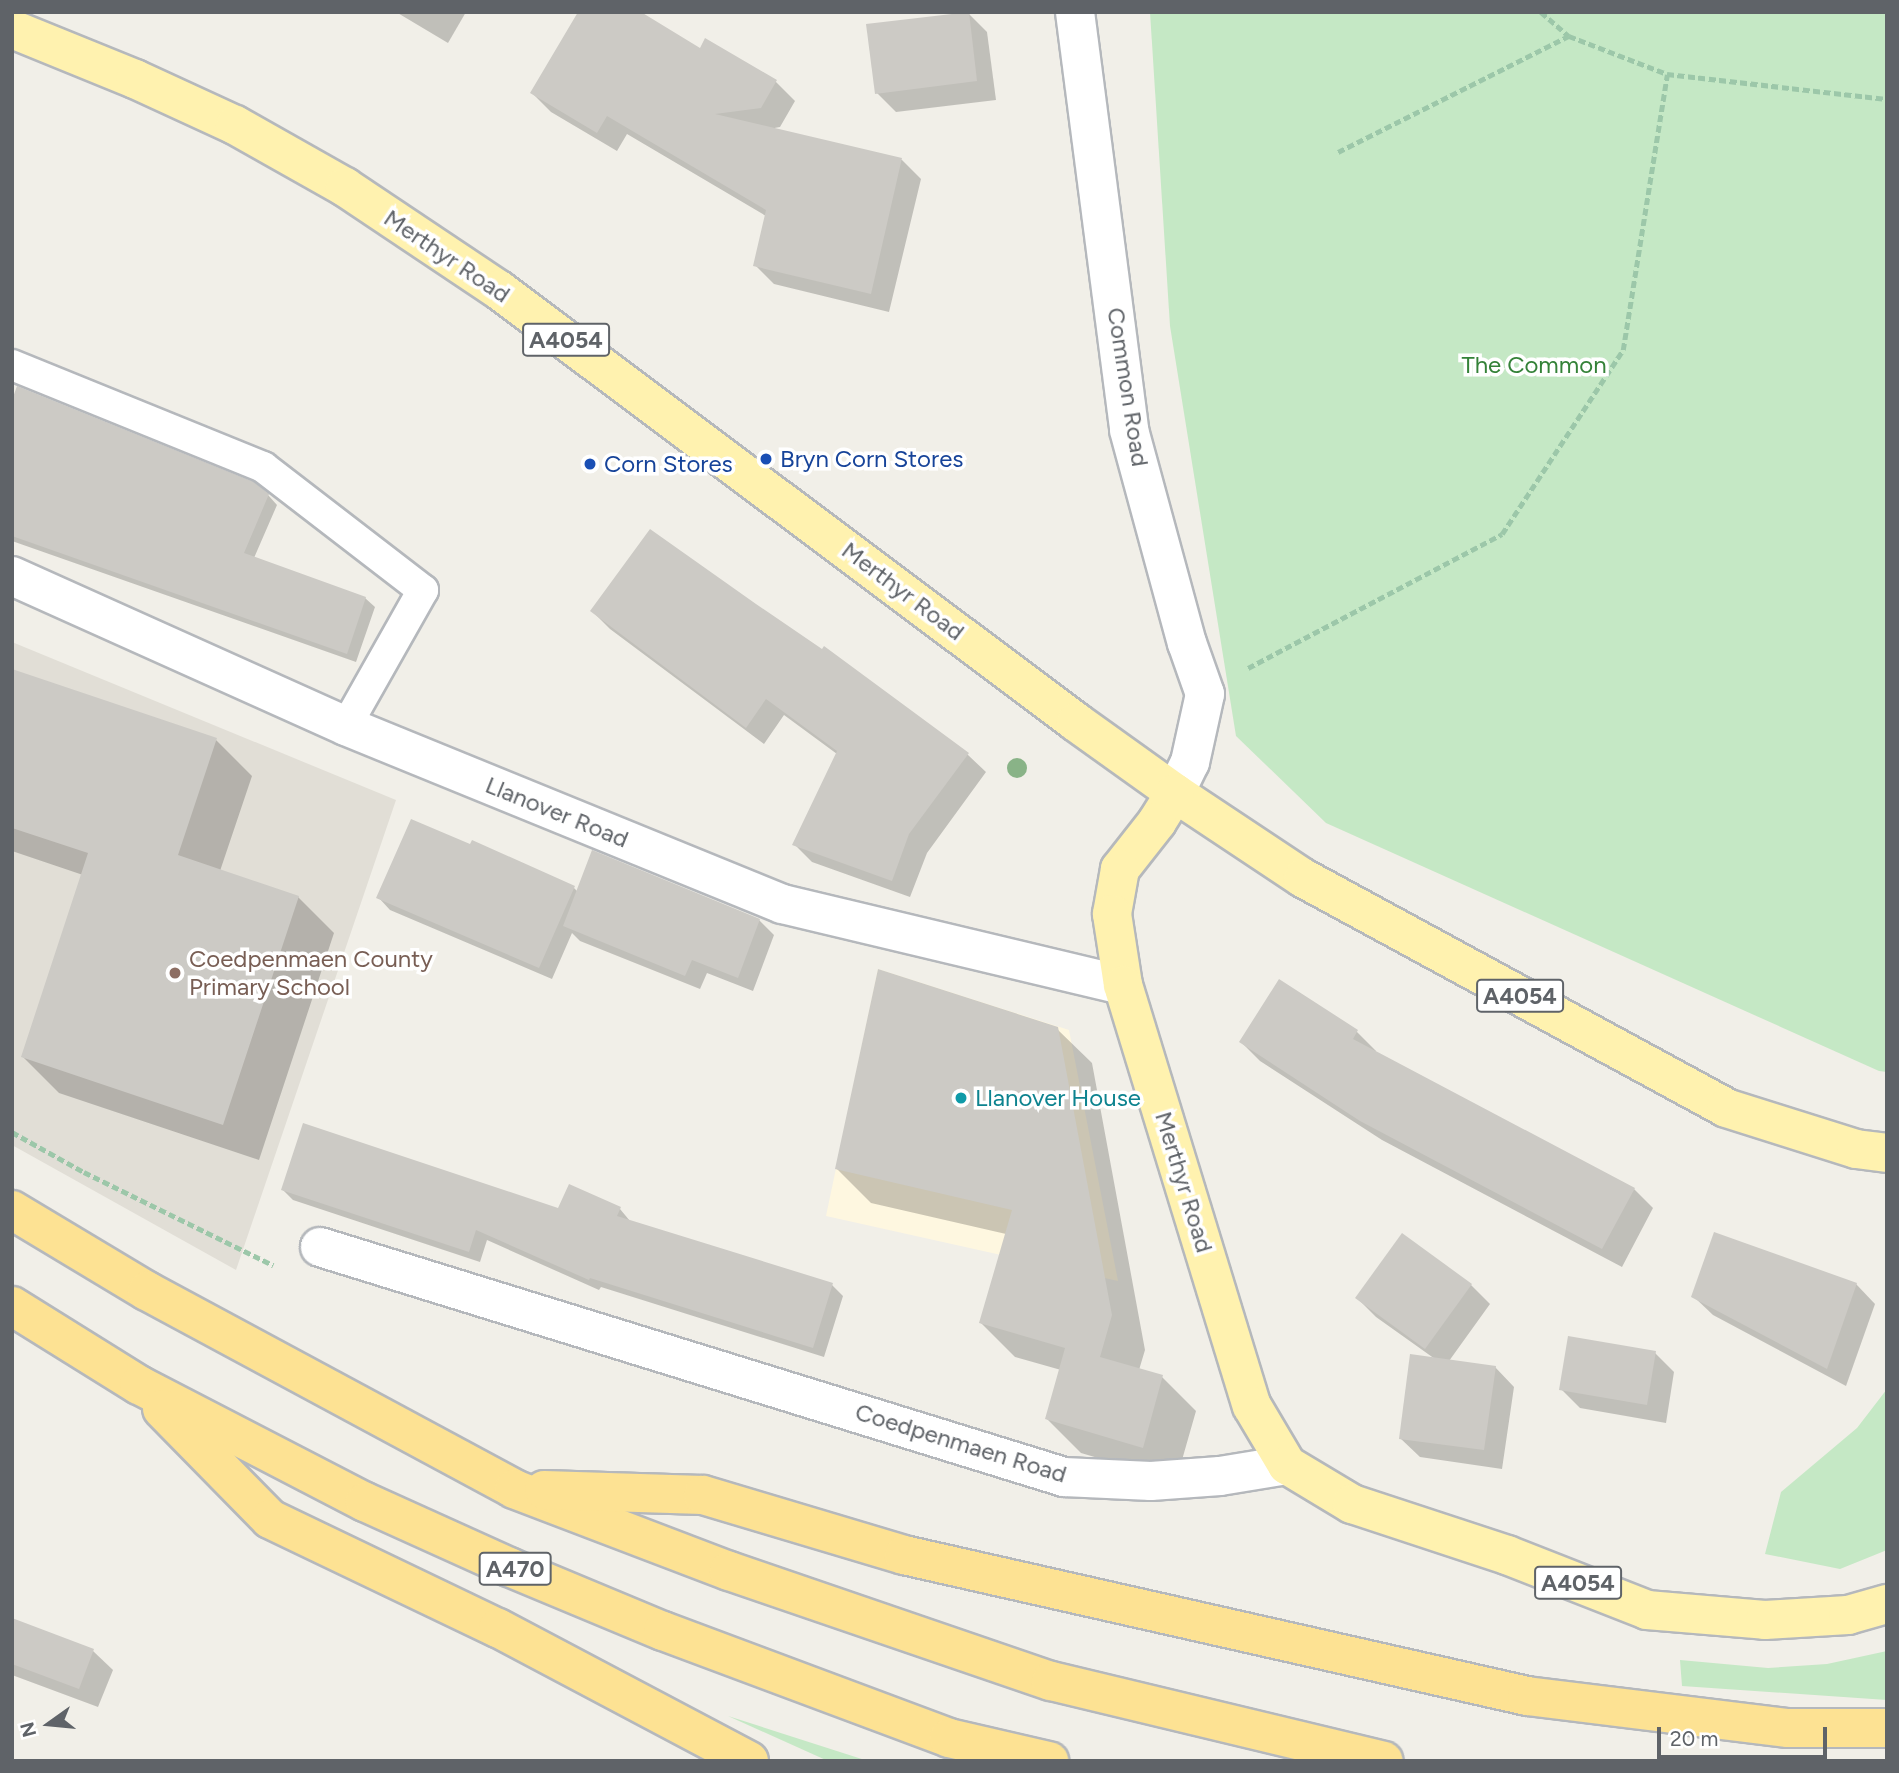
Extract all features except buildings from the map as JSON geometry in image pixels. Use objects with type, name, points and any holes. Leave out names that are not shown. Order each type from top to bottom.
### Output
[{"type":"highway","points":[[12,1210],[147,1291],[514,1489],[729,1571],[1051,1681],[1384,1761]]},
{"type":"highway","name":"A470","points":[[12,1306],[139,1385],[365,1502],[663,1632],[949,1738],[1049,1761]]},
{"type":"highway","points":[[139,1385],[270,1519],[498,1629],[749,1761]]},
{"type":"highway","points":[[514,1489],[703,1495],[904,1555],[1105,1598],[1527,1696],[1788,1728],[1887,1728]]},
{"type":"main road","name":"Merthyr Road","points":[[12,29],[135,79],[235,125],[345,187],[499,290],[1175,793],[1157,822],[1120,869],[1112,914],[1123,985],[1252,1406],[1287,1465]]},
{"type":"main road","name":"A4054","points":[[1175,793],[1303,878],[1726,1108],[1856,1149],[1887,1153]]},
{"type":"main road","name":"A4054","points":[[1287,1465],[1352,1504],[1507,1555],[1647,1610],[1765,1620],[1848,1615],[1887,1604]]},
{"type":"street","name":"Common Road","points":[[1075,12],[1129,430],[1186,643],[1205,694],[1190,762],[1175,793]]},
{"type":"street","name":"Llanover Road","points":[[12,576],[345,726],[782,904],[1123,985]]},
{"type":"street","name":"Coedpenmaen Road","points":[[320,1247],[1064,1477],[1151,1481],[1220,1476],[1287,1465]]},
{"type":"lane","points":[[12,366],[263,467],[423,590],[345,726]]},
{"type":"path","points":[[1541,12],[1569,36],[1667,74],[1887,99]]},
{"type":"path","points":[[1338,152],[1569,36]]},
{"type":"path","points":[[1249,668],[1502,534],[1623,350],[1667,74]]},
{"type":"path","points":[[12,1132],[84,1172],[282,1269],[320,1247]]},
{"type":"shaded area","name":"Coedpenmaen County Primary School","points":[[12,642],[396,800],[236,1270],[12,1145]]},
{"type":"shaded area","name":"Llanover House","points":[[878,969],[1069,1030],[1118,1281],[826,1216]]},
{"type":"green space","name":"The Common","points":[[1150,12],[1887,12],[1887,1072],[1879,1071],[1326,823],[1236,736],[1170,326]]},
{"type":"green space","points":[[1887,1389],[1887,1550],[1840,1569],[1765,1554],[1781,1492],[1857,1428]]},
{"type":"green space","points":[[1887,1651],[1887,1700],[1682,1686],[1680,1660],[1768,1668],[1827,1664]]},
{"type":"green space","points":[[728,1716],[868,1761],[828,1761]]},
{"type":"place","name":"Bryn Corn Stores","points":[[766,459]]},
{"type":"place","name":"Corn Stores","points":[[590,464]]},
{"type":"place","name":"Coedpenmaen County Primary School","points":[[175,973]]},
{"type":"place","name":"Llanover House","points":[[961,1098]]}]
